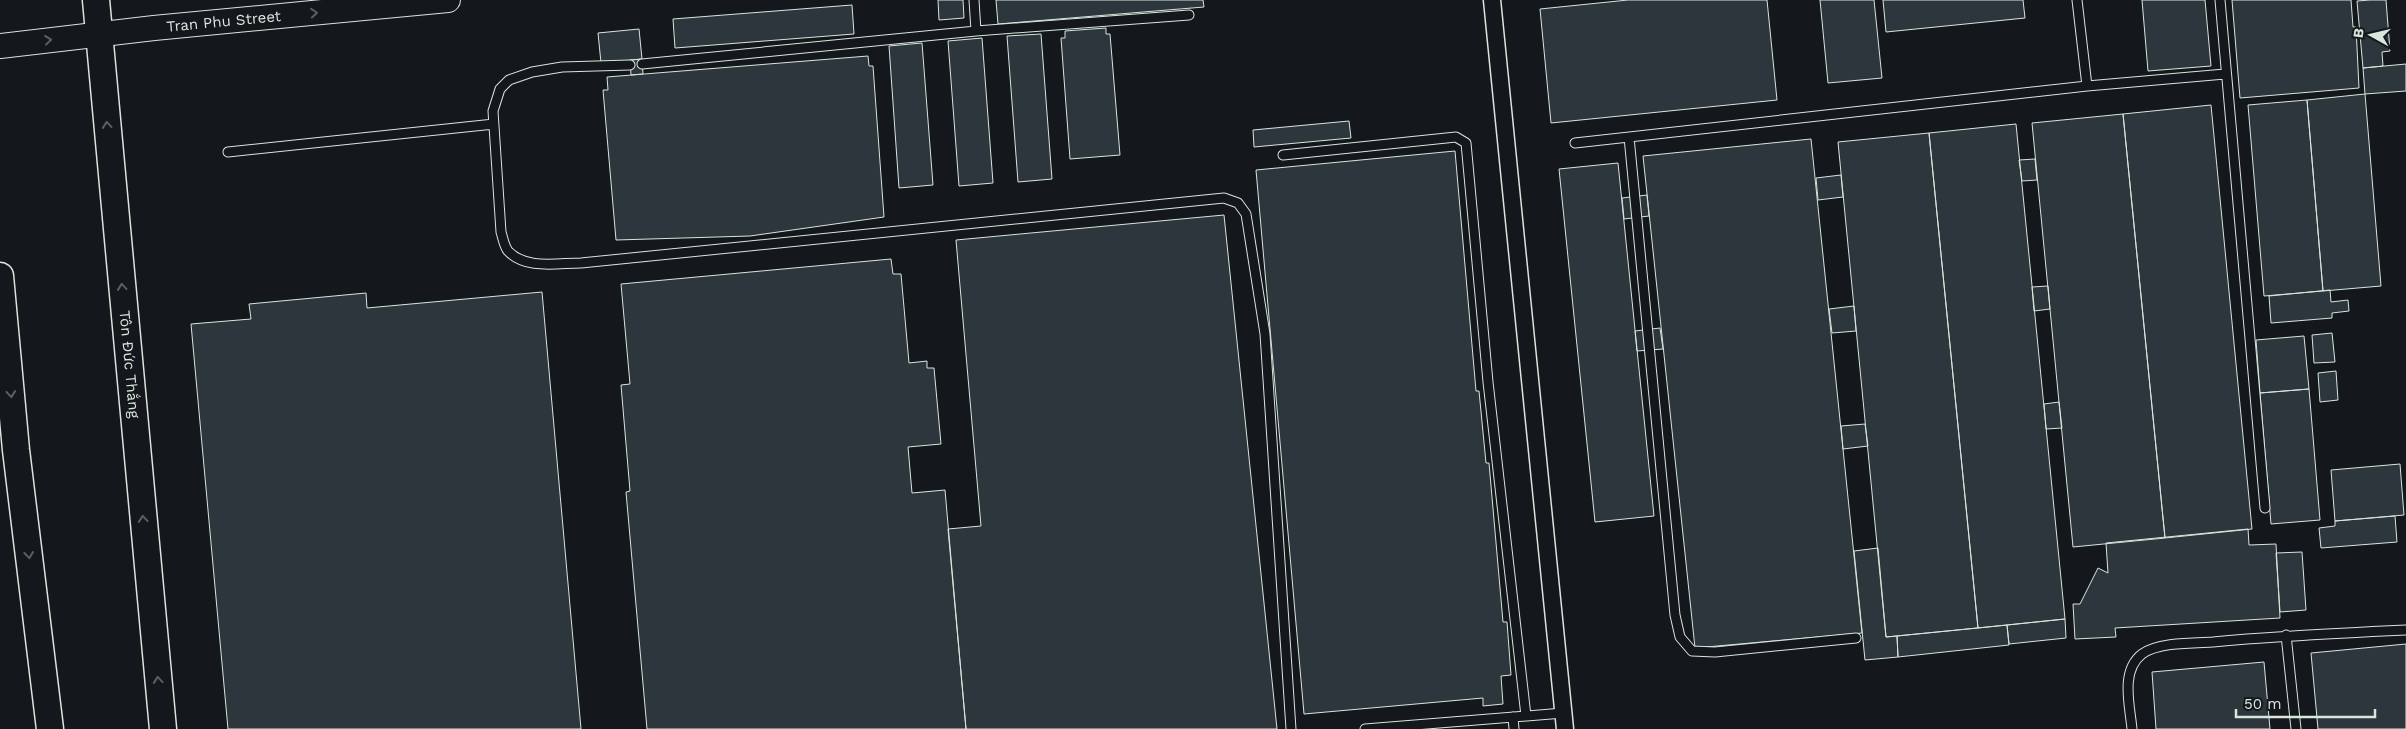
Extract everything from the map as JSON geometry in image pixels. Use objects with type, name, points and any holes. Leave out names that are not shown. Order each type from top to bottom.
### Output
[{"type":"main road","name":"Tôn Đức Thắng","points":[[96,0],[163,729]]},
{"type":"main road","name":"Tran Phu Street","points":[[0,46],[99,34],[448,0]]},
{"type":"main road","points":[[0,276],[16,450],[50,729]]},
{"type":"street","points":[[1492,0],[1564,721]]},
{"type":"lane","points":[[974,0],[976,32]]},
{"type":"lane","points":[[2077,0],[2086,86]]},
{"type":"lane","points":[[2220,0],[2225,74],[2265,508]]},
{"type":"lane","points":[[642,64],[976,32],[1189,15]]},
{"type":"lane","points":[[630,65],[562,67],[532,72],[509,80],[500,89],[493,111],[501,232],[506,249],[517,257],[531,264],[581,263],[1224,198],[1238,203],[1246,214],[1265,334],[1291,729]]},
{"type":"lane","points":[[1575,144],[2086,86],[2225,74]]},
{"type":"lane","points":[[228,152],[494,124]]},
{"type":"lane","points":[[1283,155],[1456,137],[1466,143],[1488,382],[1526,716]]},
{"type":"lane","points":[[1628,137],[1674,616],[1680,637],[1692,651],[1715,652],[1856,638]]},
{"type":"lane","points":[[2132,729],[2128,681],[2132,668],[2142,654],[2162,646],[2286,635],[2406,630]]},
{"type":"lane","points":[[2286,635],[2296,729]]},
{"type":"lane","points":[[1365,729],[1400,728],[1526,716],[1564,721]]},
{"type":"lane","points":[[1513,717],[1514,729]]},
{"type":"building","points":[[938,0],[963,0],[964,18],[939,20]]},
{"type":"building","points":[[996,0],[1203,0],[1204,7],[998,24]]},
{"type":"building","points":[[1628,0],[1767,0],[1777,100],[1551,123],[1540,9]]},
{"type":"building","points":[[1820,0],[1874,0],[1882,78],[1828,83]]},
{"type":"building","points":[[1883,0],[2023,0],[2025,18],[1886,32]]},
{"type":"building","points":[[2142,0],[2205,0],[2211,66],[2148,71]]},
{"type":"building","points":[[2232,0],[2351,0],[2353,27],[2356,27],[2359,88],[2240,98]]},
{"type":"building","points":[[2386,0],[2390,51],[2382,52],[2383,66],[2363,68],[2357,1]]},
{"type":"building","points":[[852,5],[854,34],[675,48],[673,19]]},
{"type":"building","points":[[1106,28],[1106,34],[1110,34],[1120,155],[1070,159],[1061,38],[1065,38],[1065,31]]},
{"type":"building","points":[[639,29],[642,59],[601,63],[598,33]]},
{"type":"building","points":[[1041,34],[1052,179],[1018,182],[1007,36]]},
{"type":"building","points":[[982,38],[993,183],[959,186],[948,41]]},
{"type":"building","points":[[922,43],[933,185],[899,188],[889,46]]},
{"type":"building","points":[[868,56],[869,66],[873,66],[884,217],[750,236],[616,240],[603,90],[608,90],[607,77]]},
{"type":"building","points":[[642,59],[643,74],[631,75],[630,60]]},
{"type":"building","points":[[2406,64],[2406,91],[2365,94],[2363,68]]},
{"type":"building","points":[[2365,94],[2381,286],[2323,291],[2307,100]]},
{"type":"building","points":[[2307,100],[2323,291],[2264,296],[2248,105]]},
{"type":"building","points":[[2211,105],[2252,529],[2165,538],[2123,114]]},
{"type":"building","points":[[2123,114],[2165,538],[2073,547],[2032,123]]},
{"type":"building","points":[[1349,121],[1351,138],[1254,147],[1253,130]]},
{"type":"building","points":[[2016,124],[2065,619],[1978,628],[1929,133]]},
{"type":"building","points":[[1929,133],[1978,628],[1886,637],[1838,142]]},
{"type":"building","points":[[1811,139],[1862,633],[1695,648],[1643,156]]},
{"type":"building","points":[[1455,151],[1476,391],[1479,391],[1486,463],[1489,463],[1503,622],[1507,622],[1511,675],[1501,676],[1503,704],[1483,706],[1483,698],[1304,714],[1256,170]]},
{"type":"building","points":[[2035,159],[2037,180],[2022,181],[2019,160]]},
{"type":"building","points":[[1618,163],[1654,516],[1595,522],[1559,169]]},
{"type":"building","points":[[1841,175],[1843,197],[1818,200],[1816,178]]},
{"type":"building","points":[[1647,195],[1649,216],[1624,219],[1622,198]]},
{"type":"building","points":[[1224,215],[1277,729],[966,729],[948,529],[981,526],[956,240]]},
{"type":"building","points":[[891,259],[893,274],[901,274],[909,363],[927,361],[927,368],[934,368],[941,444],[908,447],[912,493],[945,490],[966,729],[647,729],[626,492],[630,491],[621,385],[630,384],[621,284]]},
{"type":"building","points":[[2048,286],[2050,309],[2034,311],[2032,287]]},
{"type":"building","points":[[2330,290],[2331,302],[2348,300],[2349,311],[2332,313],[2332,318],[2271,323],[2269,296]]},
{"type":"building","points":[[542,292],[581,729],[228,729],[191,324],[251,319],[249,304],[366,293],[367,308]]},
{"type":"building","points":[[1854,306],[1856,331],[1832,333],[1829,309]]},
{"type":"building","points":[[1660,328],[1663,349],[1637,351],[1635,331]]},
{"type":"building","points":[[2332,333],[2335,362],[2314,363],[2312,335]]},
{"type":"building","points":[[2304,336],[2309,389],[2260,393],[2256,340]]},
{"type":"building","points":[[2336,371],[2338,400],[2320,402],[2318,373]]},
{"type":"building","points":[[2309,389],[2320,520],[2271,524],[2260,393]]},
{"type":"building","points":[[2059,402],[2062,428],[2046,429],[2044,404]]},
{"type":"building","points":[[1865,424],[1868,446],[1843,449],[1841,426]]},
{"type":"building","points":[[2400,464],[2404,515],[2335,521],[2331,470]]},
{"type":"building","points":[[2395,516],[2397,542],[2321,548],[2319,528],[2335,526],[2335,521]]},
{"type":"building","points":[[2248,529],[2249,545],[2276,544],[2280,618],[2115,628],[2116,637],[2075,639],[2073,604],[2080,604],[2098,568],[2108,573],[2106,543]]},
{"type":"building","points":[[1878,548],[1886,637],[1897,636],[1898,657],[1865,660],[1854,551]]},
{"type":"building","points":[[2302,552],[2306,610],[2280,612],[2276,553]]},
{"type":"building","points":[[2065,619],[2066,638],[2009,644],[2007,625]]},
{"type":"building","points":[[2007,625],[2009,645],[1898,657],[1897,636]]},
{"type":"building","points":[[2406,644],[2406,729],[2318,729],[2311,653]]},
{"type":"building","points":[[2264,662],[2270,729],[2156,729],[2152,672]]}]
